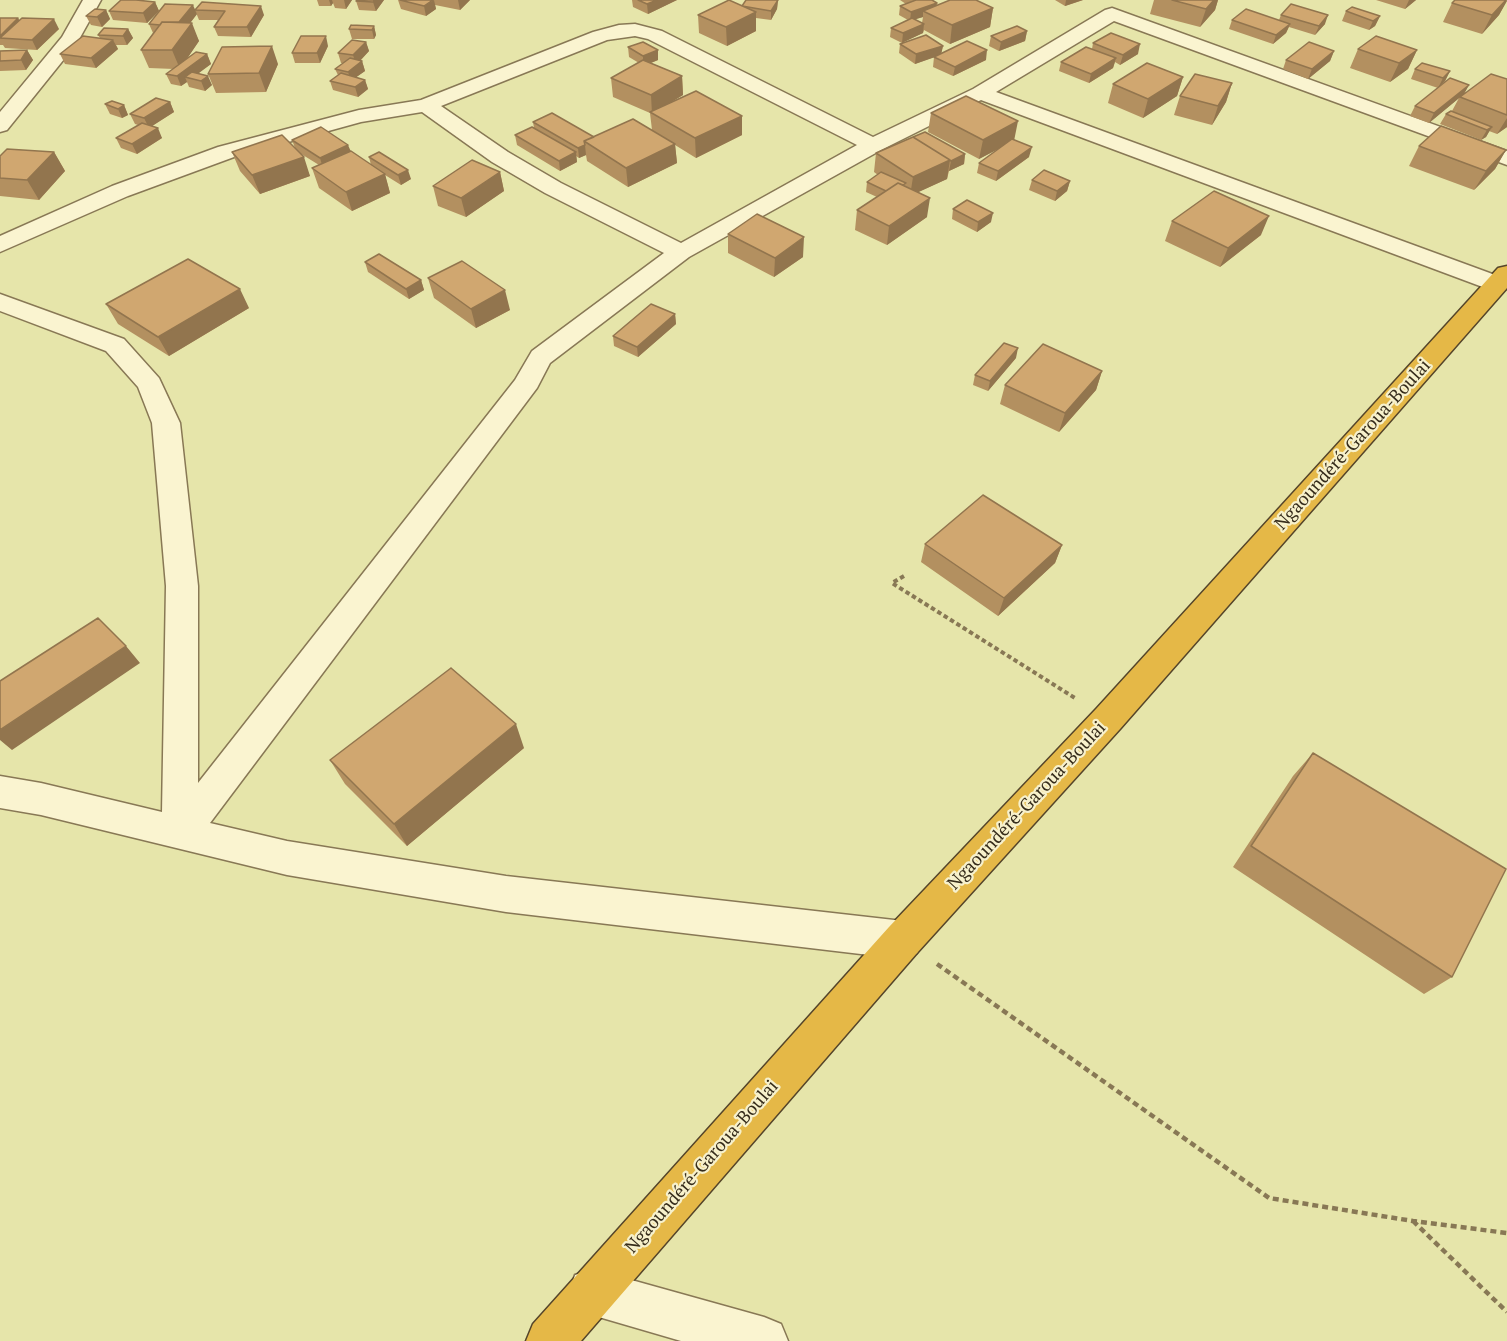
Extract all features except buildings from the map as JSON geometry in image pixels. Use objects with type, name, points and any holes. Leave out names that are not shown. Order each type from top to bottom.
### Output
[{"type":"highway","name":"Ngaoundéré-Garoua-Boulai","points":[[550,1341],[903,940],[1108,719],[1502,279]]},
{"type":"street","points":[[0,126],[70,39],[92,0]]},
{"type":"street","points":[[180,834],[528,382],[530,374],[541,357],[681,252],[873,145],[980,93],[1117,7],[1507,158]]},
{"type":"street","points":[[0,244],[120,192],[226,152],[359,116],[426,105],[619,30],[635,30],[655,35],[873,145]]},
{"type":"street","points":[[980,93],[1502,279]]},
{"type":"street","points":[[426,105],[500,157],[681,252]]},
{"type":"street","points":[[0,302],[115,345],[150,384],[166,423],[182,586],[180,834]]},
{"type":"street","points":[[0,792],[41,799],[287,858],[506,894],[903,940]]},
{"type":"street","points":[[592,1292],[764,1341]]},
{"type":"path","points":[[904,576],[892,583],[1108,719]]},
{"type":"path","points":[[903,940],[1269,1198],[1413,1221],[1507,1233]]},
{"type":"path","points":[[1413,1221],[1507,1312]]},
{"type":"shaded area","points":[[0,0],[1507,0],[1507,1341],[0,1341]]}]
